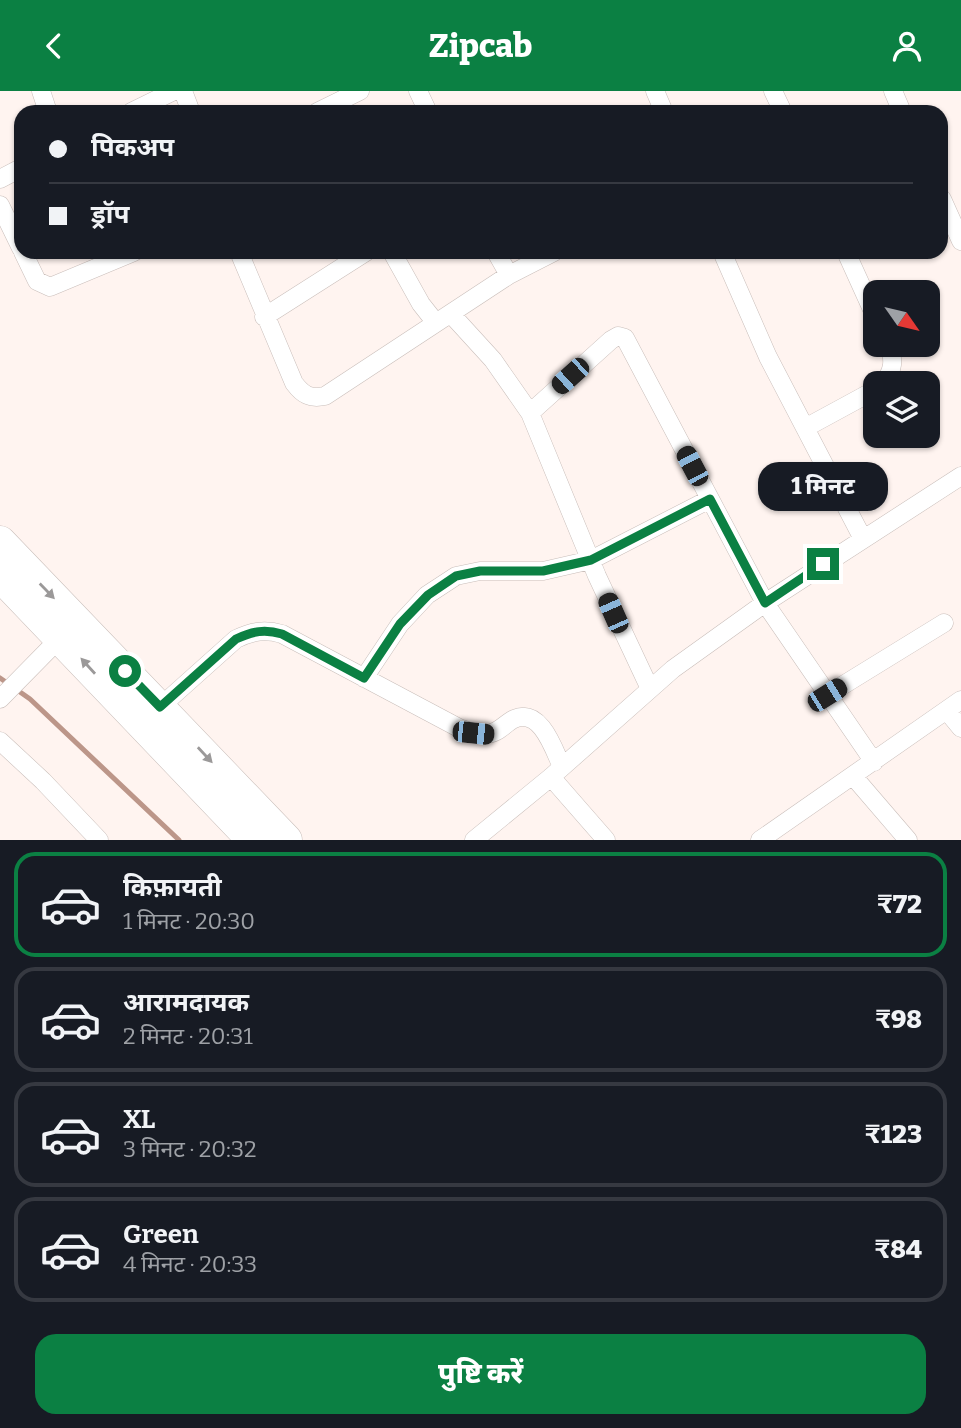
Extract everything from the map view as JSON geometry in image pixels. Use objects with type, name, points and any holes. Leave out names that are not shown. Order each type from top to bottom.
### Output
[{"type":"highway","points":[[0,542],[286,840]]},
{"type":"highway","points":[[0,575],[253,840]]},
{"type":"street","points":[[141,102],[174,91]]},
{"type":"street","points":[[333,105],[360,91]]},
{"type":"street","points":[[0,205],[14,234]]},
{"type":"street","points":[[948,212],[961,241]]},
{"type":"street","points":[[26,259],[37,281],[43,286],[50,286],[117,259]]},
{"type":"street","points":[[242,259],[294,383],[302,393],[314,398],[325,396],[509,275],[540,259]]},
{"type":"street","points":[[264,317],[355,259]]},
{"type":"street","points":[[395,259],[421,304],[443,318],[493,360],[530,413],[621,632],[650,689]]},
{"type":"street","points":[[500,259],[509,275]]},
{"type":"street","points":[[725,259],[768,357],[863,539]]},
{"type":"street","points":[[849,259],[863,290]]},
{"type":"street","points":[[530,413],[611,340],[618,336],[625,338],[765,603],[874,762]]},
{"type":"street","points":[[805,428],[863,397]]},
{"type":"street","points":[[474,840],[673,669],[765,603],[961,476]]},
{"type":"street","points":[[364,678],[400,624],[428,595],[456,576],[480,571],[543,571],[591,560],[710,499]]},
{"type":"street","points":[[827,695],[944,622]]},
{"type":"street","points":[[160,707],[236,639],[251,632],[268,630],[282,634],[473,733],[488,735],[514,719],[527,717],[538,723],[547,735],[556,772],[606,840]]},
{"type":"street","points":[[0,699],[61,637]]},
{"type":"street","points":[[760,840],[954,706],[961,728]]},
{"type":"street","points":[[0,741],[43,781],[99,840]]},
{"type":"street","points":[[853,776],[908,840]]},
{"type":"waterway","points":[[0,678],[30,699],[179,840]]},
{"type":"route","points":[[125,671],[160,707],[236,639],[251,632],[268,630],[282,634],[364,678],[400,624],[428,595],[456,576],[480,571],[543,571],[591,560],[710,499],[765,603],[823,564]]}]
